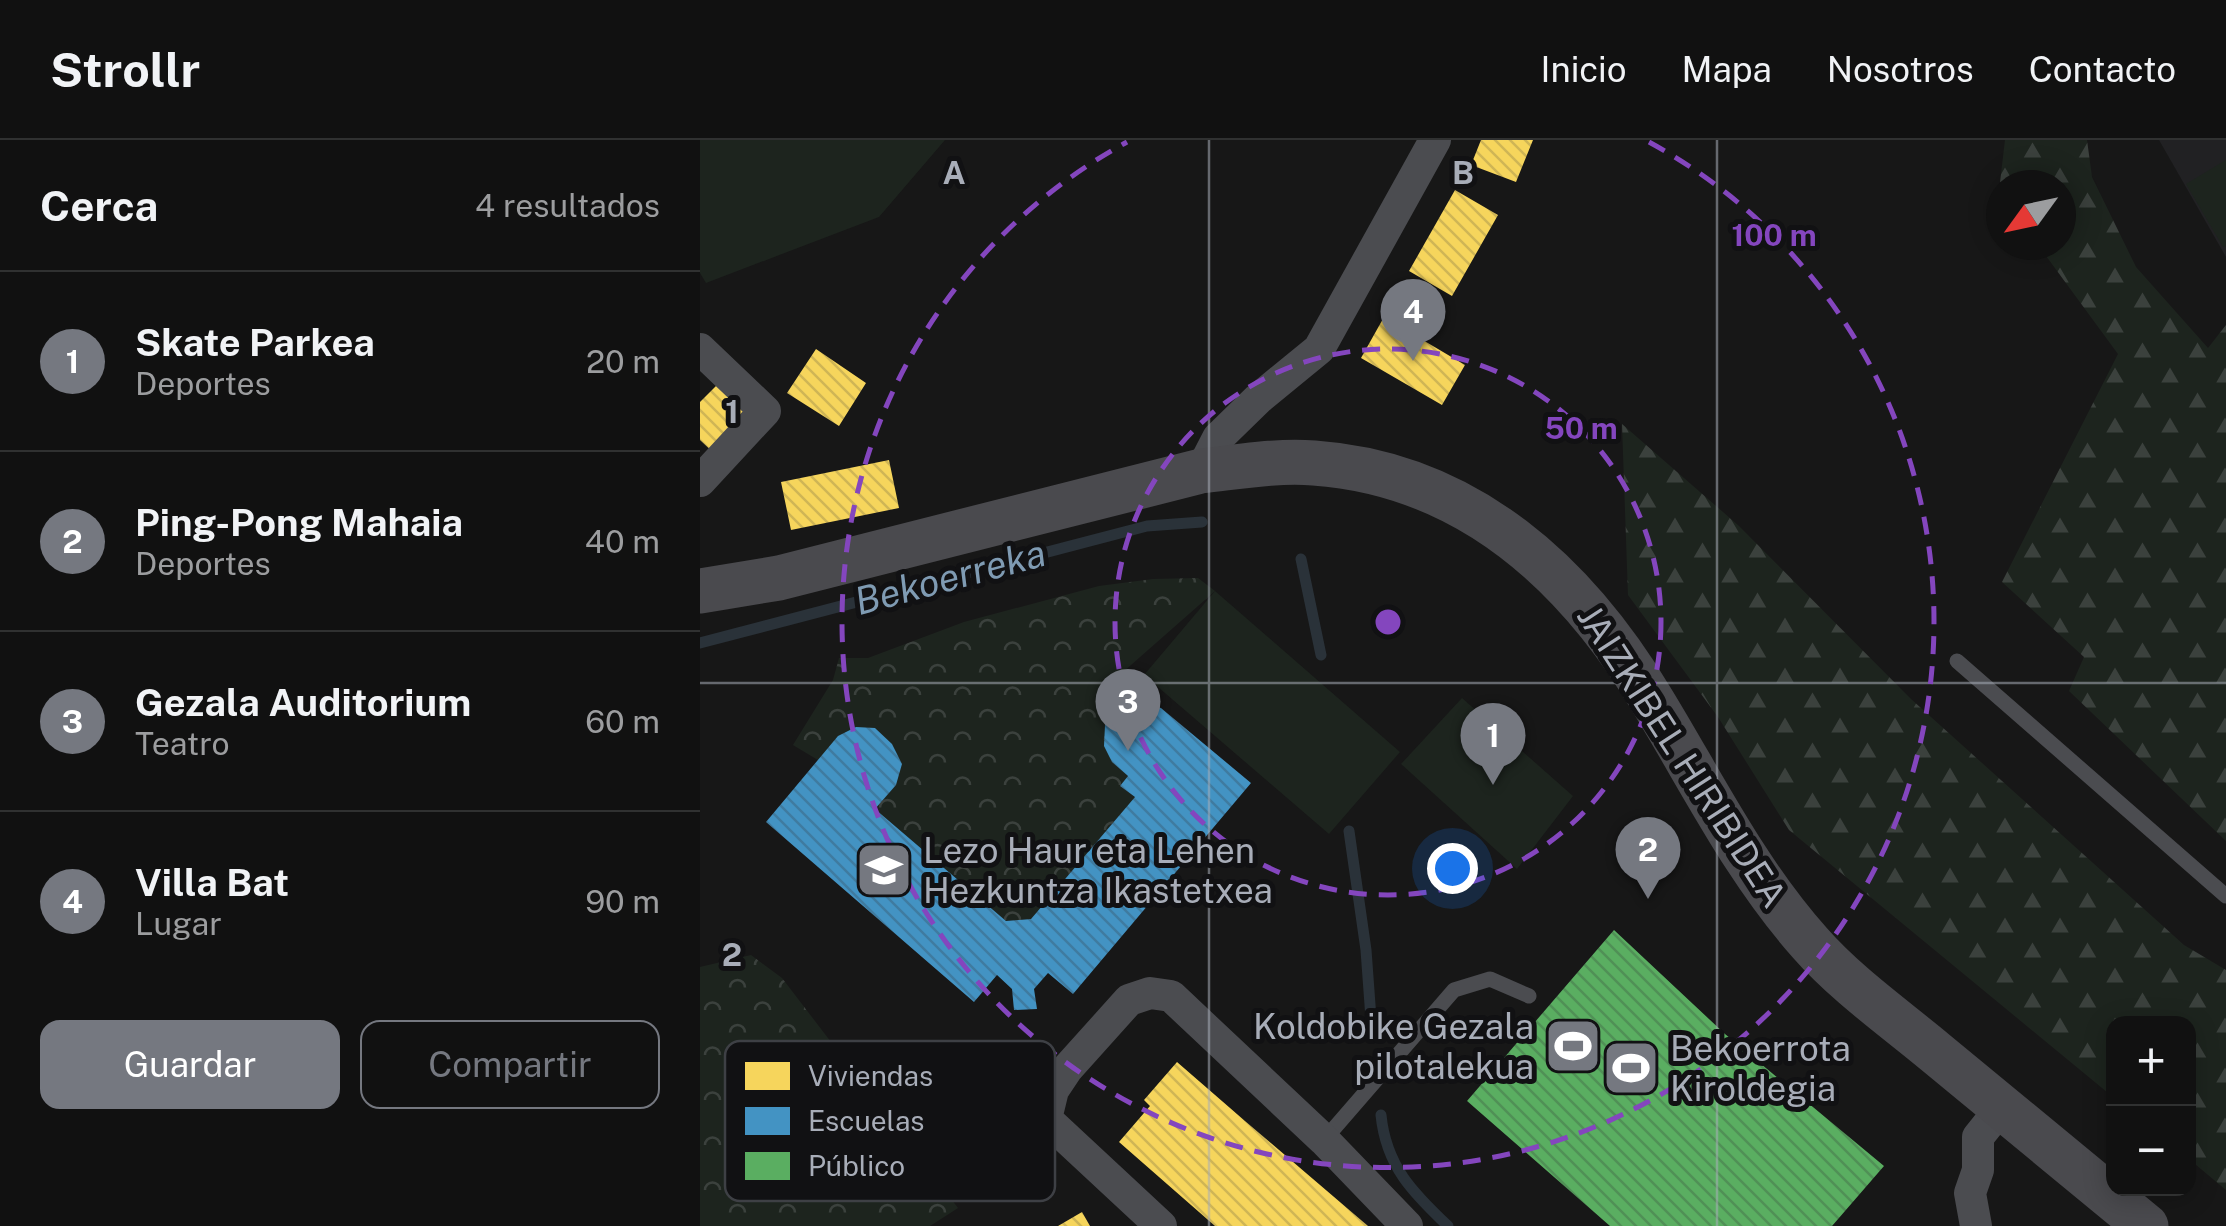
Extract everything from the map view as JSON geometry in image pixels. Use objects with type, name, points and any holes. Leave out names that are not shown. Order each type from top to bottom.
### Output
[{"type":"main road","name":"JAIZKIBEL HIRIBIDEA","points":[[700,591],[779,578],[1201,472],[1266,463],[1315,463],[1401,480],[1456,503],[1505,532],[1548,566],[1584,602],[1617,646],[1740,853],[1813,946],[1865,994],[2146,1226]]},
{"type":"main road","name":"JAIZKIBEL HIRIBIDEA","points":[[700,573],[834,564]]},
{"type":"street","points":[[1201,472],[1218,438],[1258,399],[1320,349],[1434,140]]},
{"type":"street","points":[[700,349],[765,411],[700,480]]},
{"type":"street","points":[[1055,1087],[1066,1069],[1129,1000],[1150,993],[1171,996],[1324,1140],[1408,1226]]},
{"type":"street","points":[[1976,1226],[1970,1193],[1978,1170],[1978,1136],[2002,1107]]},
{"type":"street","points":[[1055,1128],[1162,1226]]},
{"type":"lane","points":[[1957,661],[2226,896]]},
{"type":"lane","points":[[1324,1140],[1454,990],[1490,979],[1529,996]]},
{"type":"shaded area","points":[[2159,140],[2226,140],[2226,257]]},
{"type":"green space","points":[[700,140],[945,140],[879,217],[706,283],[700,273]]},
{"type":"green space","points":[[2005,140],[2087,140],[2092,177],[2136,267],[2208,348],[2226,325],[2226,841],[2069,691],[2084,657],[2002,582],[2118,354],[2049,260],[2076,260],[2076,170],[2001,170]]},
{"type":"green space","points":[[2226,160],[2226,246],[2223,247],[2186,184]]},
{"type":"green space","points":[[1622,424],[1739,526],[1911,699],[2184,945],[2226,970],[2226,1190],[2196,1165],[2196,1016],[2106,1016],[2106,1091],[1789,830],[1718,717],[1628,595]]},
{"type":"green space","points":[[1198,578],[1215,591],[1123,672],[1161,708],[1130,707],[1105,725],[1109,754],[1128,776],[1120,786],[1135,797],[1031,919],[1006,921],[875,809],[896,785],[902,764],[892,744],[875,728],[818,760],[793,745],[833,680],[839,658],[868,658],[964,622],[1099,586]]},
{"type":"green space","points":[[1215,591],[1400,752],[1329,834],[1144,675]]},
{"type":"green space","points":[[1462,698],[1573,796],[1517,869],[1401,764]]},
{"type":"green space","points":[[751,955],[782,978],[830,1041],[725,1041],[725,1201],[953,1201],[958,1208],[930,1226],[700,1226],[700,967]]},
{"type":"building: Viviendas","points":[[1481,140],[1533,140],[1516,182],[1471,165]]},
{"type":"building: Viviendas","points":[[1455,190],[1498,215],[1452,296],[1409,271]]},
{"type":"building: Viviendas","points":[[1384,317],[1465,365],[1442,405],[1361,358]]},
{"type":"building: Viviendas","points":[[816,349],[866,383],[839,426],[787,393]]},
{"type":"building: Viviendas","points":[[724,378],[760,414],[717,456],[700,440],[700,402]]},
{"type":"building: Viviendas","points":[[889,460],[899,508],[791,530],[781,482]]},
{"type":"building: Viviendas","points":[[1177,1062],[1368,1226],[1215,1226],[1119,1142],[1150,1106],[1144,1100]]},
{"type":"building: Viviendas","points":[[1082,1212],[1090,1226],[1058,1226]]},
{"type":"building: Escuelas","name":"Lezo Haur eta Lehen Hezkuntza Ikastetxea","points":[[1139,703],[1161,708],[1251,783],[1073,994],[1048,973],[1034,989],[1037,1009],[1014,1010],[1012,989],[997,975],[974,1002],[766,822],[838,736],[856,727],[875,728],[892,744],[902,764],[896,785],[875,809],[1006,921],[1031,919],[1135,797],[1120,786],[1128,776],[1112,762],[1104,746],[1105,725],[1120,708]]},
{"type":"building: Público","name":"Bekoerrota Kiroldegia","points":[[1614,930],[1725,1034],[1884,1166],[1832,1226],[1610,1226],[1467,1101]]},
{"type":"waterway","name":"Bekoerreka","points":[[700,643],[1147,526],[1202,522]]},
{"type":"waterway","name":"Bekoerreka","points":[[1301,559],[1321,655]]},
{"type":"waterway","name":"Bekoerreka","points":[[1349,831],[1366,950],[1372,1032]]},
{"type":"waterway","name":"Bekoerreka","points":[[1381,1115],[1395,1164],[1423,1202],[1448,1226]]},
{"type":"place","name":"Villa Bat","points":[[1413,361]]},
{"type":"place","name":"Gezala Auditorium","points":[[1128,751]]},
{"type":"place","name":"Skate Parkea","points":[[1493,785]]},
{"type":"place","name":"Lezo Haur eta Lehen Hezkuntza Ikastetxea","points":[[884,870]]},
{"type":"place","name":"Ping-Pong Mahaia","points":[[1648,899]]},
{"type":"place","name":"Koldobike Gezala pilotalekua","points":[[1573,1046]]},
{"type":"place","name":"Bekoerrota Kiroldegia","points":[[1631,1068]]}]
